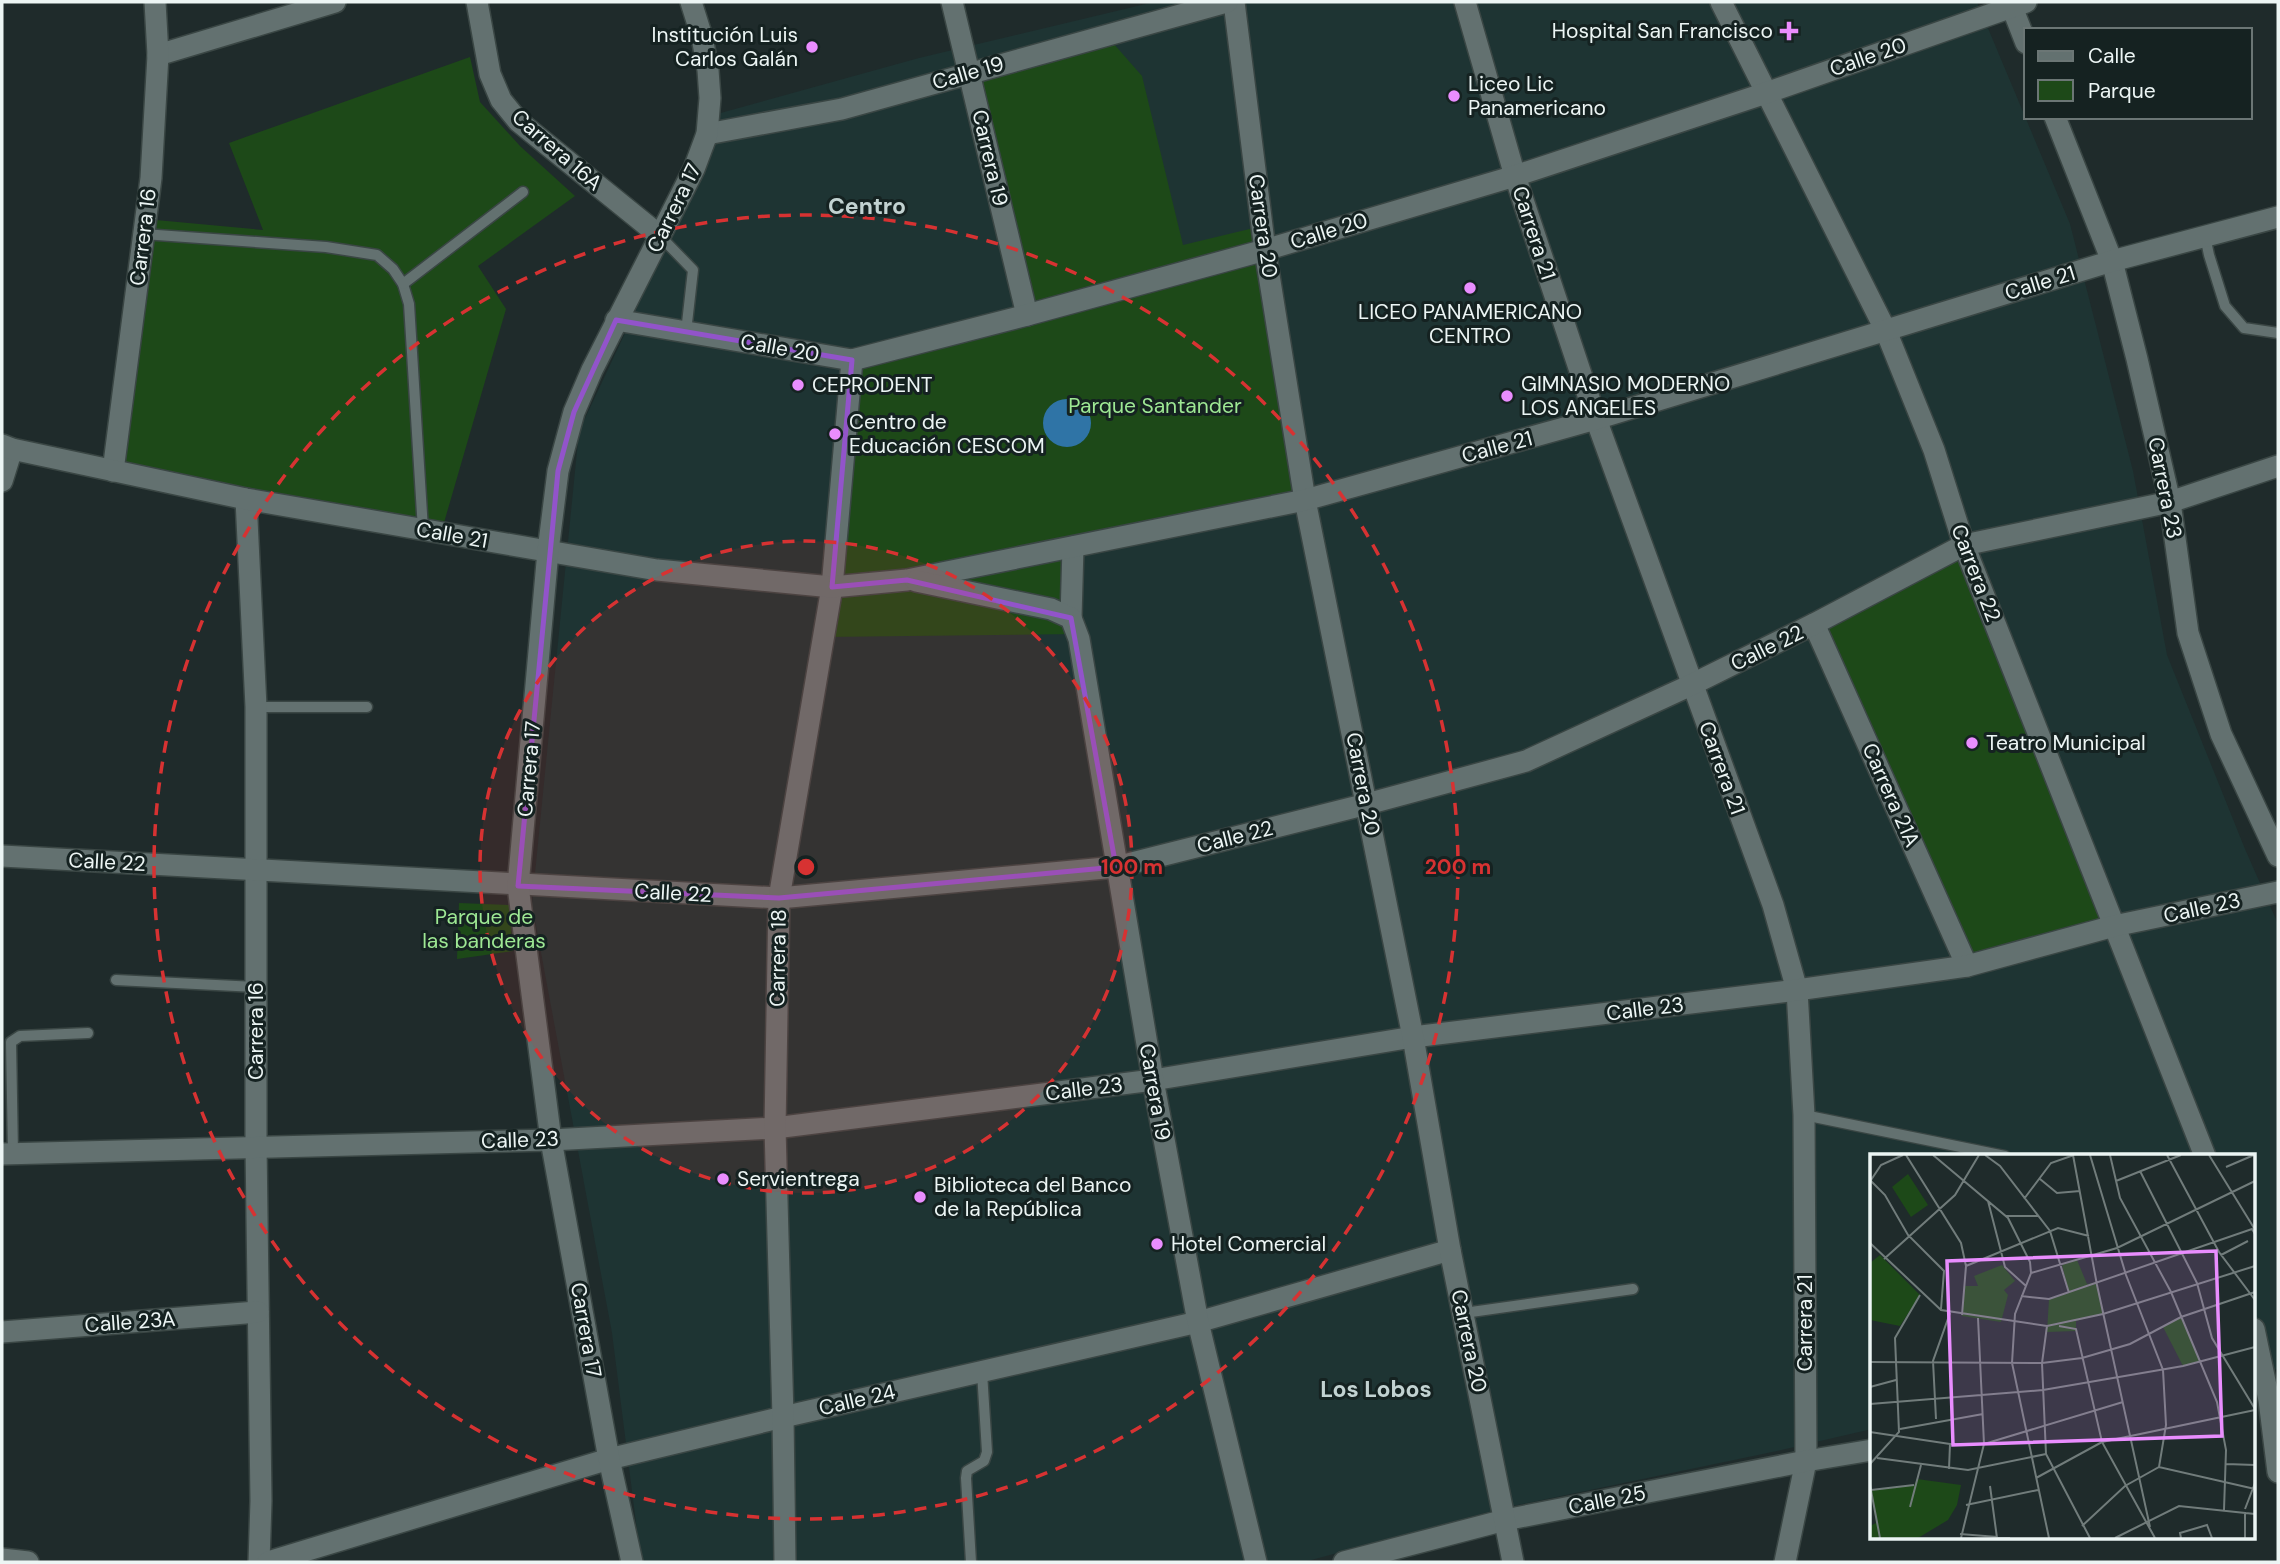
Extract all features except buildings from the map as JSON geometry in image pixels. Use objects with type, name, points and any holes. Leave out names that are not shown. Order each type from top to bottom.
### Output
[{"type":"street","name":"Carrera 16","points":[[113,471],[150,178],[158,55],[155,2]]},
{"type":"street","points":[[158,55],[335,2]]},
{"type":"street","name":"Carrera 16A","points":[[477,2],[491,74],[501,100],[518,121],[660,236]]},
{"type":"street","name":"Carrera 17","points":[[632,1562],[609,1459],[551,1140],[518,886],[548,551],[558,471],[574,412],[616,320],[694,169],[707,134],[710,98],[708,71],[702,37],[691,2]]},
{"type":"street","name":"Carrera 19","points":[[952,2],[1027,316]]},
{"type":"street","name":"Calle 19","points":[[707,134],[842,109],[1227,2]]},
{"type":"street","name":"Carrera 20","points":[[1234,2],[1265,250],[1305,500],[1413,1037],[1450,1250],[1513,1562]]},
{"type":"street","name":"Carrera 21","points":[[1465,2],[1515,176],[1596,419],[1773,905],[1797,990],[1804,1115],[1806,1461],[1785,1562]]},
{"type":"street","name":"Carrera 22","points":[[1721,2],[1886,331],[1934,450],[1964,545],[2204,1154]]},
{"type":"street","points":[[2016,3],[2024,35]]},
{"type":"street","name":"Calle 20","points":[[616,320],[852,360],[1027,316],[1265,250],[1515,176],[1766,93],[2016,3]]},
{"type":"street","name":"Carrera 23","points":[[2056,119],[2112,261],[2170,502],[2188,633],[2221,734],[2278,856]]},
{"type":"street","name":"Calle 21","points":[[7,447],[246,499],[657,570],[832,587],[907,580],[1305,500],[1596,419],[2112,261],[2278,217]]},
{"type":"street","name":"Carrera 18","points":[[785,1562],[775,1128],[779,898],[832,587],[852,360]]},
{"type":"street","points":[[2,481],[7,447]]},
{"type":"street","name":"Calle 22","points":[[2,856],[518,886],[779,898],[1116,867],[1526,761],[1691,685],[1964,545],[2170,502],[2278,466]]},
{"type":"street","name":"Carrera 16","points":[[246,499],[257,707],[256,1146],[261,1501],[259,1562]]},
{"type":"street","name":"Carrera 19","points":[[1073,547],[1071,618],[1079,639],[1153,1080],[1198,1322],[1256,1562]]},
{"type":"street","name":"Calle 21","points":[[907,580],[1051,609],[1071,618]]},
{"type":"street","name":"Carrera 21A","points":[[1814,624],[1967,966]]},
{"type":"street","name":"Calle 23","points":[[7,1153],[551,1140],[775,1128],[1153,1080],[1413,1037],[1797,990],[1967,966],[2114,926],[2278,892]]},
{"type":"street","name":"Calle 24","points":[[268,1562],[609,1459],[1198,1322],[1450,1250]]},
{"type":"street","name":"Calle 23A","points":[[2,1332],[258,1312]]},
{"type":"street","points":[[2256,1340],[2278,1472]]},
{"type":"street","name":"Calle 25","points":[[1344,1562],[1505,1520],[1870,1450]]},
{"type":"street","points":[[2,1559],[28,1562]]},
{"type":"lane","points":[[403,284],[523,192]]},
{"type":"lane","points":[[143,234],[326,247],[377,255],[393,269],[403,284],[409,304],[423,530]]},
{"type":"lane","points":[[660,236],[693,270],[686,332]]},
{"type":"lane","points":[[2205,236],[2225,306],[2244,328],[2278,333]]},
{"type":"lane","points":[[257,707],[367,707]]},
{"type":"lane","points":[[116,980],[256,987]]},
{"type":"lane","points":[[7,1153],[11,1042],[20,1036],[88,1033]]},
{"type":"lane","points":[[1804,1115],[1995,1154]]},
{"type":"lane","points":[[1464,1312],[1633,1289]]},
{"type":"lane","points":[[971,1562],[966,1478],[967,1471],[984,1461],[987,1452],[982,1372]]},
{"type":"highlighted area","points":[[616,320],[852,360],[832,587],[907,580],[1071,618],[1116,867],[779,898],[518,886],[558,471],[574,412]]},
{"type":"shaded area","points":[[1154,2],[1977,2],[2070,224],[2133,471],[2167,655],[2278,924],[2278,1369],[2256,1372],[2256,1154],[1870,1154],[1870,1429],[1503,1508],[1304,1562],[641,1562],[612,1333],[532,904],[579,431],[714,144],[717,114],[919,58]]},
{"type":"green space","name":"Parque Santander","points":[[1106,35],[1142,76],[1183,245],[1262,226],[1305,500],[1073,547],[1077,634],[823,637],[852,360],[1026,313],[970,72]]},
{"type":"green space","points":[[470,57],[480,102],[520,146],[575,196],[478,266],[506,309],[441,533],[113,471],[145,219],[263,230],[229,143]]},
{"type":"green space","points":[[1964,545],[2114,926],[1967,966],[1814,624]]},
{"type":"green space","name":"Parque de las banderas","points":[[459,903],[509,905],[513,951],[457,959]]},
{"type":"water","points":[[1067,399],[1084,406],[1091,423],[1084,440],[1067,447],[1050,440],[1043,423],[1050,406]]},
{"type":"place","name":"Hospital San Francisco","points":[[1789,31]]},
{"type":"place","name":"Institución Luis Carlos Galán","points":[[812,47]]},
{"type":"place","name":"Liceo Lic Panamericano","points":[[1454,96]]},
{"type":"place","name":"LICEO PANAMERICANO CENTRO","points":[[1470,288]]},
{"type":"place","name":"CEPRODENT","points":[[798,385]]},
{"type":"place","name":"GIMNASIO MODERNO LOS ANGELES","points":[[1507,396]]},
{"type":"place","name":"Centro de Educación CESCOM","points":[[835,434]]},
{"type":"place","name":"Teatro Municipal","points":[[1972,743]]},
{"type":"place","name":"Servientrega","points":[[723,1179]]},
{"type":"place","name":"Biblioteca del Banco de la República","points":[[920,1197]]},
{"type":"place","name":"Hotel Comercial","points":[[1157,1244]]},
{"type":"district","name":"Centro","points":[[867,206]]},
{"type":"district","name":"Los Lobos","points":[[1376,1389]]}]
